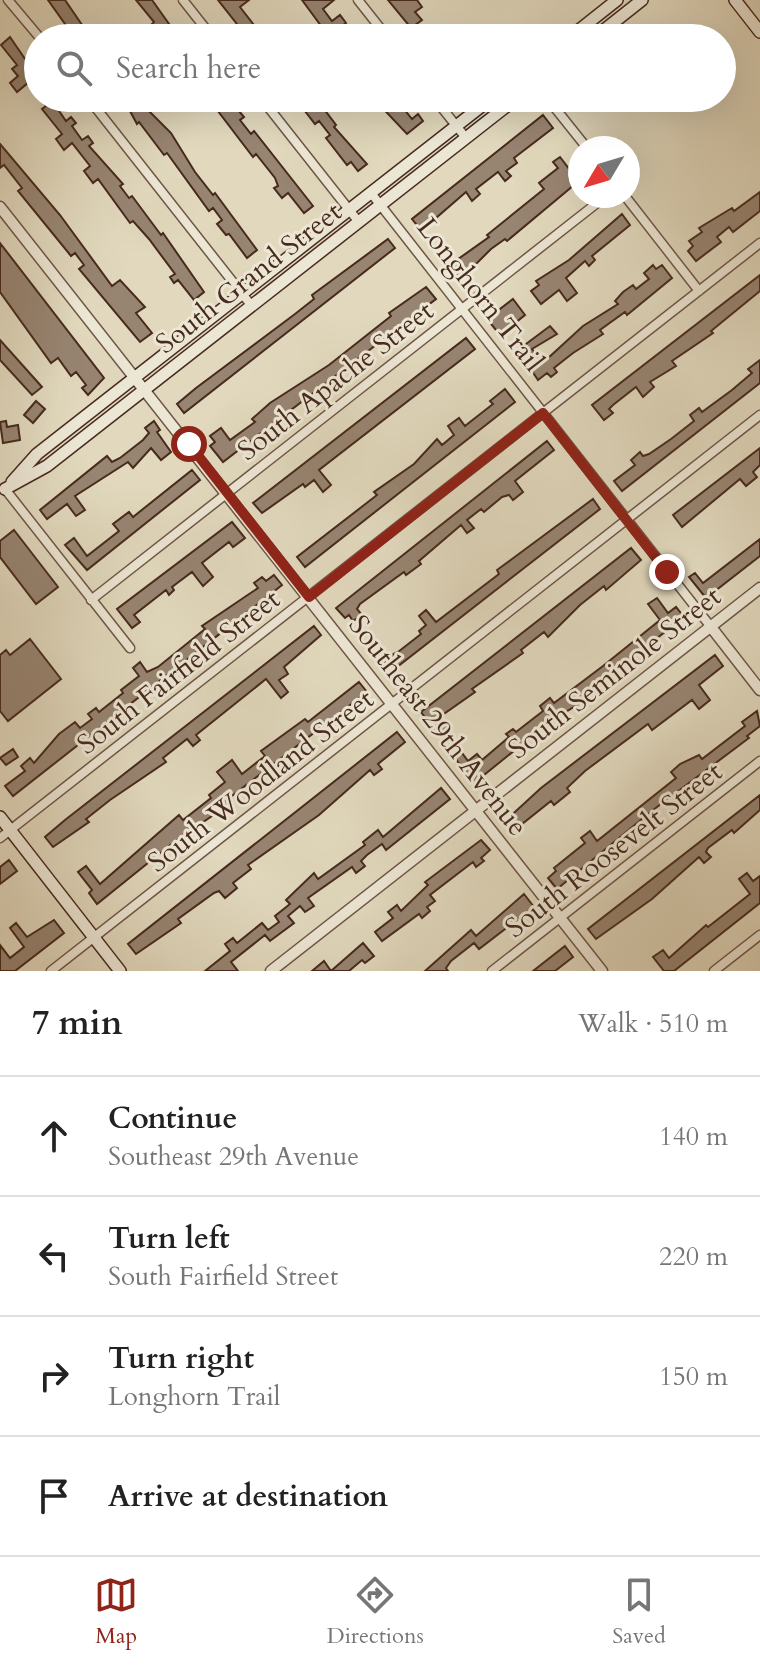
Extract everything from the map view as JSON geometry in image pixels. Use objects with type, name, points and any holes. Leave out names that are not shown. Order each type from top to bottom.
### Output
[{"type":"main road","points":[[587,24],[617,0]]},
{"type":"main road","points":[[612,24],[642,0]]},
{"type":"main road","points":[[735,0],[760,32]]},
{"type":"main road","name":"South Grand Street","points":[[2,491],[37,454],[474,112]]},
{"type":"main road","name":"South Grand Street","points":[[2,491],[47,466],[499,112]]},
{"type":"main road","points":[[0,817],[5,834],[120,971]]},
{"type":"street","points":[[8,0],[28,24]]},
{"type":"street","points":[[183,0],[202,24]]},
{"type":"street","points":[[358,0],[377,24]]},
{"type":"street","points":[[99,112],[251,305]]},
{"type":"street","points":[[272,112],[358,221]]},
{"type":"street","points":[[446,112],[466,138]]},
{"type":"street","points":[[558,112],[577,136]]},
{"type":"street","name":"Longhorn Trail","points":[[371,193],[760,690]]},
{"type":"street","name":"Southeast 29th Avenue","points":[[0,207],[602,971]]},
{"type":"street","name":"South Apache Street","points":[[91,600],[591,208]]},
{"type":"street","points":[[634,208],[699,291]]},
{"type":"street","name":"South Fairfield Street","points":[[5,834],[760,243]]},
{"type":"street","name":"South Woodland Street","points":[[51,971],[760,415]]},
{"type":"street","points":[[2,491],[130,648]]},
{"type":"street","name":"South Seminole Street","points":[[271,971],[760,588]]},
{"type":"street","name":"South Roosevelt Street","points":[[492,971],[760,761]]},
{"type":"street","points":[[714,971],[760,935]]},
{"type":"building","points":[[48,0],[65,0],[81,24],[65,24]]},
{"type":"building","points":[[136,0],[152,0],[169,24],[152,24],[154,22]]},
{"type":"building","points":[[218,0],[249,0],[240,7],[253,24],[237,24]]},
{"type":"building","points":[[302,0],[334,0],[323,9],[332,21],[340,15],[346,23],[320,24]]},
{"type":"building","points":[[388,0],[417,0],[422,7],[415,12],[422,20],[408,24]]},
{"type":"building","points":[[10,37],[24,58],[24,86],[17,92],[10,83],[18,76],[12,69],[17,65],[1,45]]},
{"type":"building","points":[[44,112],[60,112],[66,121],[71,117],[76,123],[72,126],[82,140],[88,136],[93,143],[89,146],[123,184],[120,186],[129,198],[132,196],[161,235],[163,233],[204,292],[194,300],[178,280],[174,283],[170,277],[175,274],[149,239],[133,221],[130,223],[98,179],[93,183],[84,171],[90,166],[72,143],[64,150],[56,139],[62,134]]},
{"type":"building","points":[[131,112],[150,112],[171,133],[195,172],[213,195],[215,193],[257,250],[247,258],[217,224],[222,220],[213,208],[209,211],[167,153],[164,155],[139,122],[137,124]]},
{"type":"building","points":[[219,112],[240,112],[244,117],[240,120],[251,134],[254,131],[313,206],[304,213],[288,193],[282,198],[274,188],[278,186],[275,178],[256,154],[253,157]]},
{"type":"building","points":[[306,112],[326,112],[336,125],[334,127],[367,164],[358,171],[351,162],[347,165],[326,138],[330,135],[319,121],[315,124]]},
{"type":"building","points":[[386,112],[406,112],[412,119],[418,114],[423,121],[407,134]]},
{"type":"building","points":[[543,115],[553,128],[514,158],[517,163],[506,171],[511,176],[505,181],[498,172],[476,189],[480,194],[472,201],[466,192],[436,218],[438,221],[420,229],[412,219]]},
{"type":"building","points":[[0,144],[60,215],[112,286],[120,280],[145,307],[136,313],[152,333],[140,342],[79,269],[84,265],[75,253],[71,256],[18,191],[22,188],[4,165],[0,168]]},
{"type":"building","points":[[560,157],[568,167],[568,190],[507,241],[505,239],[491,249],[464,276],[461,272],[454,277],[447,267],[489,237],[487,235],[544,189],[539,183],[558,168],[553,162]]},
{"type":"building","points":[[760,192],[760,211],[733,232],[729,227],[717,237],[721,242],[696,261],[688,251],[693,246],[689,241],[702,232],[699,228],[732,208],[734,211]]},
{"type":"building","points":[[622,214],[630,225],[592,256],[595,260],[589,266],[585,261],[566,278],[577,293],[567,301],[559,290],[541,304],[531,291],[539,285],[536,281],[569,260]]},
{"type":"building","points":[[388,239],[395,248],[184,413],[177,404],[314,299],[312,295]]},
{"type":"building","points":[[0,243],[104,378],[88,395],[82,388],[86,385],[76,372],[71,376],[58,358],[51,363],[0,292]]},
{"type":"building","points":[[653,265],[656,269],[662,265],[672,278],[627,315],[625,312],[600,330],[603,334],[554,368],[557,372],[551,377],[547,373],[538,380],[518,350],[550,326],[557,334],[532,349],[541,361],[547,359],[583,326],[618,304],[615,301],[623,292],[633,285],[636,289],[649,279],[644,273]]},
{"type":"building","points":[[760,275],[760,291],[711,331],[713,333],[672,361],[676,366],[650,382],[654,387],[643,397],[636,387],[609,409],[613,413],[604,420],[592,405]]},
{"type":"building","points":[[426,287],[436,299],[223,462],[210,446],[215,442],[210,436],[221,428],[230,440],[255,422],[252,419],[270,403],[329,365],[391,316],[389,313]]},
{"type":"building","points":[[513,299],[525,315],[500,335],[487,319]]},
{"type":"building","points":[[466,338],[475,349],[319,470],[331,485],[323,492],[314,480],[305,487],[303,484],[262,513],[253,503]]},
{"type":"building","points":[[0,340],[42,387],[32,395],[0,360]]},
{"type":"building","points":[[760,360],[760,383],[622,491],[614,481],[635,465],[631,460],[640,452],[643,456],[649,454],[671,439],[694,421],[690,415],[699,408],[702,412],[732,390],[752,373],[748,369]]},
{"type":"building","points":[[505,389],[515,402],[305,567],[297,557],[377,495],[374,492],[414,464],[437,439],[442,445],[454,435],[448,426],[459,418],[465,426],[493,404],[490,401]]},
{"type":"building","points":[[36,401],[45,409],[33,423],[24,415]]},
{"type":"building","points":[[6,421],[7,427],[18,425],[20,440],[3,443],[0,422]]},
{"type":"building","points":[[154,421],[160,430],[157,432],[171,452],[161,460],[151,448],[133,468],[128,462],[75,496],[85,510],[76,516],[67,504],[47,519],[40,510],[107,456],[112,462],[120,458],[143,440],[149,433],[145,428]]},
{"type":"building","points":[[547,441],[554,450],[515,481],[523,492],[513,500],[509,495],[484,512],[481,509],[467,520],[474,528],[467,533],[461,525],[419,561],[421,564],[406,575],[404,572],[360,604],[357,609],[362,615],[353,621],[349,615],[345,618],[336,608]]},
{"type":"building","points":[[760,448],[760,465],[753,472],[757,477],[746,486],[740,479],[682,527],[673,515]]},
{"type":"building","points":[[192,470],[200,480],[87,570],[65,545],[74,538],[87,556],[119,531],[113,524],[129,512],[133,517]]},
{"type":"building","points":[[593,499],[600,509],[388,674],[367,645],[374,640],[387,657],[398,652],[421,634],[419,631],[426,625],[419,616],[426,610],[436,622],[499,574],[497,570]]},
{"type":"building","points":[[232,522],[245,538],[233,547],[229,542],[202,563],[213,577],[203,586],[192,572],[172,587],[174,590],[169,595],[166,590],[134,615],[140,622],[132,628],[117,609]]},
{"type":"building","points":[[14,530],[58,587],[36,604],[0,557],[0,541]]},
{"type":"building","points":[[760,539],[760,556],[706,598],[689,577],[695,573],[703,583]]},
{"type":"building","points":[[631,548],[641,560],[606,590],[604,586],[580,605],[548,637],[544,632],[521,650],[523,653],[472,689],[475,692],[441,716],[450,728],[439,736],[421,712]]},
{"type":"building","points":[[274,575],[282,585],[13,796],[5,786],[25,771],[21,766],[30,758],[34,763],[59,734],[75,722],[80,728],[92,719],[88,714],[96,708],[99,712],[123,693],[121,690],[139,676],[133,668],[140,662],[147,672],[158,667],[205,629],[202,626],[258,588],[254,583],[262,577],[266,581]]},
{"type":"building","points":[[657,598],[668,613],[676,607],[684,617],[587,694],[590,697],[551,721],[474,783],[455,758],[462,753],[468,761],[477,754],[482,760],[509,737],[506,734],[513,729],[516,732],[543,711],[540,706],[550,698],[554,703],[603,666],[660,620],[648,604]]},
{"type":"building","points":[[314,626],[321,635],[284,667],[288,674],[279,680],[288,692],[281,698],[266,679],[196,735],[200,740],[193,746],[187,739],[163,758],[166,762],[110,800],[86,819],[89,822],[53,847],[45,837],[65,820]]},
{"type":"building","points":[[30,639],[61,679],[8,721],[0,711],[0,655],[6,650],[10,655]]},
{"type":"building","points":[[715,655],[723,666],[699,685],[710,700],[699,709],[692,700],[652,730],[648,724],[585,771],[567,788],[570,792],[554,805],[551,801],[512,832],[504,822],[541,788]]},
{"type":"building","points":[[359,682],[367,692],[228,799],[231,803],[174,842],[97,904],[89,893],[92,890],[78,872],[86,866],[100,884],[179,815],[183,820],[211,798],[209,795],[225,782],[217,772],[232,760],[242,774],[265,756],[261,751],[305,719],[308,722]]},
{"type":"building","points":[[757,711],[760,726],[747,736],[749,738],[653,810],[557,889],[548,878],[556,871],[554,868],[585,843],[581,838],[590,831],[597,841],[676,778],[671,772],[680,764],[699,755],[702,759],[745,726],[742,722]]},
{"type":"building","points":[[397,732],[405,742],[378,764],[382,769],[374,775],[370,770],[319,815],[248,865],[251,869],[233,883],[237,888],[225,898],[219,891],[214,893],[178,919],[181,923],[136,954],[128,944]]},
{"type":"building","points":[[13,749],[18,757],[6,765],[0,758]]},
{"type":"building","points":[[441,788],[450,799],[386,850],[382,844],[367,855],[361,861],[365,866],[356,873],[352,867],[308,898],[314,906],[305,912],[300,906],[288,916],[294,923],[270,941],[265,935],[231,962],[238,971],[205,971],[230,951],[225,944],[233,938],[237,943],[262,923],[268,930],[279,922],[275,916],[290,904],[286,900],[314,873],[318,879],[365,845],[363,842],[378,830],[383,837]]},
{"type":"building","points":[[760,795],[760,810],[734,833],[732,830],[708,848],[706,852],[711,857],[704,863],[699,857],[652,899],[596,939],[588,929]]},
{"type":"building","points":[[481,840],[490,850],[481,858],[484,861],[476,867],[473,862],[430,895],[435,901],[427,907],[430,911],[422,918],[419,914],[382,941],[375,932],[393,918],[388,912],[397,905],[401,911],[428,885],[425,882]]},
{"type":"building","points":[[9,860],[17,871],[0,884],[0,867]]},
{"type":"building","points":[[747,873],[753,881],[760,876],[760,903],[674,971],[664,971],[653,957],[663,950],[669,958],[706,925],[708,927],[750,894],[739,879]]},
{"type":"building","points":[[524,894],[534,907],[479,949],[474,943],[451,961],[446,968],[448,971],[425,971],[471,930],[476,936]]},
{"type":"building","points":[[54,920],[64,933],[15,971],[0,971],[0,945],[10,958],[24,947],[10,928],[16,923],[27,937]]},
{"type":"building","points":[[363,943],[374,956],[365,963],[362,960],[349,971],[331,971]]},
{"type":"building","points":[[565,946],[573,957],[555,971],[533,971]]},
{"type":"building","points":[[324,961],[331,971],[312,971]]},
{"type":"route","points":[[189,444],[309,597],[543,413],[667,572]]}]
